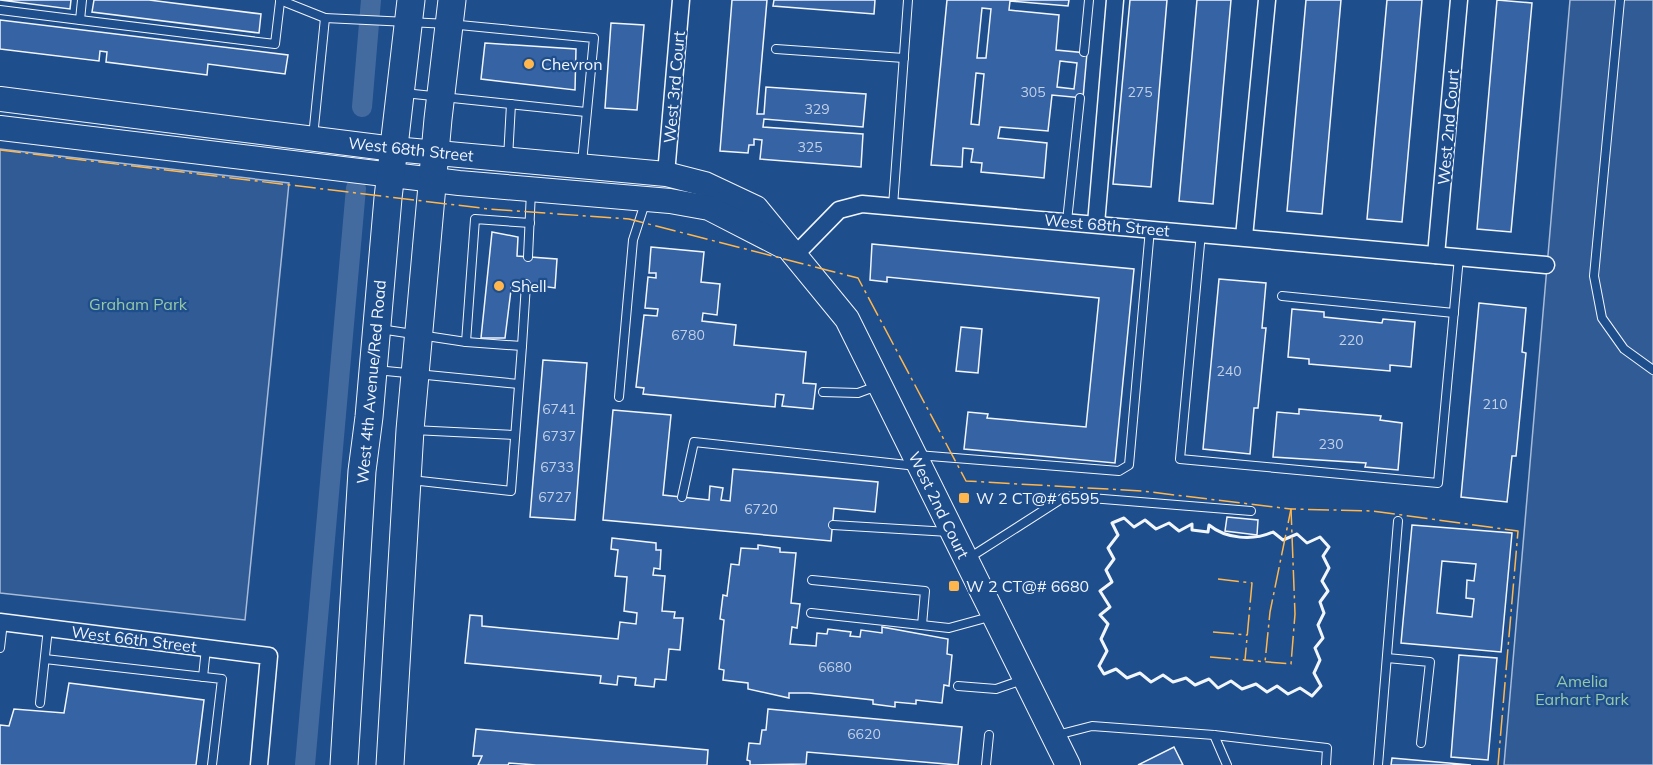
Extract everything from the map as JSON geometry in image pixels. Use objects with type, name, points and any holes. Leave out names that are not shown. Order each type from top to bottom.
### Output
[{"type":"main road","name":"West 4th Avenue/Red Road","points":[[344,765],[362,471],[392,162],[410,11]]},
{"type":"main road","points":[[390,765],[410,430],[440,97],[451,12]]},
{"type":"main road","name":"West 68th Street","points":[[0,99],[313,138],[392,162]]},
{"type":"main road","name":"West 68th Street","points":[[0,128],[434,165],[508,159],[666,174],[705,184],[756,208],[796,254]]},
{"type":"main road","name":"West 68th Street","points":[[434,165],[459,183],[709,208],[796,254]]},
{"type":"main road","name":"West 2nd Court","points":[[796,254],[847,319],[1068,765]]},
{"type":"street","name":"West 3rd Court","points":[[666,174],[681,0]]},
{"type":"street","points":[[1096,224],[1115,0]]},
{"type":"street","points":[[1244,237],[1267,0]]},
{"type":"street","name":"West 2nd Court","points":[[1436,255],[1459,0]]},
{"type":"street","name":"West 68th Street","points":[[796,254],[839,210],[862,204],[1546,265]]},
{"type":"street","name":"West 66th Street","points":[[2,622],[269,656],[259,765]]},
{"type":"lane","points":[[80,20],[82,0]]},
{"type":"lane","points":[[893,206],[908,0]]},
{"type":"lane","points":[[1084,52],[1089,0]]},
{"type":"lane","points":[[1620,0],[1594,276],[1602,318],[1624,349],[1653,370]]},
{"type":"lane","points":[[0,10],[275,44],[280,1],[325,18],[410,11],[451,12],[594,38],[581,167]]},
{"type":"lane","points":[[313,138],[325,18]]},
{"type":"lane","points":[[776,49],[904,58]]},
{"type":"lane","points":[[400,93],[586,112]]},
{"type":"lane","points":[[1067,221],[1080,98]]},
{"type":"lane","points":[[508,159],[511,104]]},
{"type":"lane","points":[[528,257],[531,189]]},
{"type":"lane","points":[[619,397],[633,240],[646,200]]},
{"type":"lane","points":[[466,342],[475,219],[530,223]]},
{"type":"lane","points":[[682,497],[694,442],[917,461],[1119,471],[1129,465],[1150,229]]},
{"type":"lane","points":[[1201,233],[1180,459],[1438,483],[1459,257]]},
{"type":"lane","points":[[407,480],[511,491],[526,284]]},
{"type":"lane","points":[[1281,296],[1454,314]]},
{"type":"lane","points":[[377,328],[466,342],[522,346]]},
{"type":"lane","points":[[373,369],[519,384]]},
{"type":"lane","points":[[823,392],[858,393],[880,385]]},
{"type":"lane","points":[[410,430],[515,435]]},
{"type":"lane","points":[[966,560],[1066,496],[1251,511]]},
{"type":"lane","points":[[1378,765],[1398,521]]},
{"type":"lane","points":[[833,525],[952,532]]},
{"type":"lane","points":[[812,580],[925,591],[922,625]]},
{"type":"lane","points":[[811,613],[949,628],[994,616]]},
{"type":"lane","points":[[0,648],[2,622]]},
{"type":"lane","points":[[40,703],[48,628]]},
{"type":"lane","points":[[203,677],[206,648]]},
{"type":"lane","points":[[1387,657],[1430,662],[1421,743]]},
{"type":"lane","points":[[45,659],[222,679],[212,765]]},
{"type":"lane","points":[[958,686],[996,689],[1025,679]]},
{"type":"lane","points":[[1053,736],[1092,726],[1214,735],[1327,748],[1326,765]]},
{"type":"lane","points":[[986,765],[989,735]]},
{"type":"lane","points":[[1214,735],[1227,765]]},
{"type":"green space","name":"Amelia Earhart Park","points":[[1570,0],[1653,0],[1653,765],[1504,765]]},
{"type":"green space","name":"Graham Park","points":[[0,149],[289,183],[245,620],[0,593]]},
{"type":"building","points":[[0,0],[71,0],[70,9]]},
{"type":"building","points":[[94,0],[149,0],[261,14],[259,33],[92,12]]},
{"type":"building","points":[[732,0],[767,0],[757,114],[764,114],[766,87],[866,94],[863,127],[764,119],[763,127],[863,134],[861,167],[760,159],[762,140],[754,139],[754,145],[749,145],[748,153],[720,151]]},
{"type":"building","points":[[774,0],[875,0],[874,14],[773,6]]},
{"type":"building","points":[[947,0],[1069,0],[1068,6],[1010,1],[1009,10],[1059,15],[1056,50],[1087,53],[1083,98],[1052,95],[1048,131],[1000,127],[998,138],[1047,143],[1044,178],[981,172],[982,163],[971,162],[973,149],[963,148],[962,167],[931,165]],"holes":[[[982,8],[991,9],[986,58],[977,58]],[[1060,61],[1077,63],[1074,89],[1057,87]],[[976,73],[984,74],[979,125],[971,124]]]},
{"type":"building","points":[[1130,0],[1167,0],[1151,187],[1113,184]]},
{"type":"building","points":[[1197,0],[1231,0],[1213,204],[1179,201]]},
{"type":"building","points":[[1306,0],[1341,0],[1322,214],[1287,211]]},
{"type":"building","points":[[1387,0],[1422,0],[1402,222],[1367,219]]},
{"type":"building","points":[[1497,0],[1532,3],[1511,232],[1477,229]]},
{"type":"building","points":[[0,20],[288,55],[285,74],[208,64],[207,75],[106,62],[107,52],[100,51],[99,61],[0,49]]},
{"type":"building","points":[[611,23],[644,25],[637,110],[605,108]]},
{"type":"building","name":"Chevron","points":[[485,43],[576,49],[575,90],[481,79]]},
{"type":"building","name":"Shell","points":[[492,232],[518,237],[517,256],[557,259],[555,288],[512,282],[505,338],[481,338]]},
{"type":"building","points":[[872,244],[1134,269],[1115,463],[964,449],[968,412],[988,414],[987,418],[1086,427],[1099,298],[887,277],[887,282],[870,280]]},
{"type":"building","points":[[651,247],[704,252],[701,282],[720,284],[717,315],[703,313],[702,321],[736,325],[734,345],[806,352],[803,383],[816,384],[813,409],[782,406],[784,395],[776,394],[775,407],[643,394],[644,388],[636,387],[644,315],[657,316],[658,309],[645,308],[648,277],[656,278],[656,273],[649,273]]},
{"type":"building","points":[[1219,279],[1266,283],[1262,328],[1266,328],[1258,408],[1254,408],[1250,454],[1203,449]]},
{"type":"building","points":[[1479,303],[1526,308],[1522,352],[1526,353],[1516,456],[1512,456],[1507,502],[1461,497]]},
{"type":"building","points":[[1292,309],[1324,312],[1324,317],[1382,323],[1383,319],[1415,322],[1411,367],[1390,365],[1390,371],[1309,364],[1309,359],[1288,357]]},
{"type":"building","points":[[961,327],[982,329],[978,373],[956,371]]},
{"type":"building","points":[[543,360],[587,363],[575,520],[530,517]]},
{"type":"building","points":[[1299,409],[1381,416],[1380,420],[1402,423],[1398,470],[1365,467],[1366,463],[1273,457],[1277,412],[1299,414]]},
{"type":"building","points":[[613,410],[671,415],[663,495],[709,500],[710,486],[723,488],[721,500],[730,501],[733,469],[878,482],[875,512],[834,508],[831,541],[603,520]]},
{"type":"building","points":[[1227,517],[1258,520],[1257,535],[1225,531]]},
{"type":"building","points":[[1412,525],[1512,533],[1501,652],[1401,643]],"holes":[[[1442,561],[1476,564],[1474,581],[1467,580],[1466,598],[1474,599],[1472,617],[1437,613]]]},
{"type":"building","points":[[612,538],[656,543],[656,550],[661,550],[660,569],[654,568],[653,575],[665,576],[662,611],[675,612],[674,618],[683,618],[680,650],[669,649],[666,680],[655,679],[654,687],[635,685],[636,678],[618,676],[617,685],[600,683],[601,676],[465,663],[470,615],[482,616],[482,626],[618,639],[620,622],[636,624],[637,613],[624,611],[627,577],[615,576],[618,550],[611,549]]},
{"type":"building","points":[[758,545],[780,548],[780,552],[796,553],[791,603],[800,604],[797,628],[792,627],[790,644],[816,646],[817,633],[827,634],[828,629],[851,632],[850,636],[860,637],[861,630],[882,633],[882,627],[948,639],[947,654],[952,655],[949,686],[944,685],[942,703],[916,700],[916,704],[895,702],[895,707],[873,704],[873,700],[809,693],[789,693],[789,698],[748,689],[748,683],[723,680],[724,670],[719,669],[724,620],[720,619],[723,595],[727,596],[731,564],[739,565],[741,548],[758,549]]},
{"type":"building","points":[[1459,655],[1497,658],[1488,760],[1451,757]]},
{"type":"building","points":[[69,683],[204,700],[196,765],[0,765],[0,725],[9,726],[14,709],[64,713]]},
{"type":"building","points":[[768,709],[962,727],[958,765],[807,752],[806,764],[750,765],[750,761],[747,760],[749,743],[760,744],[762,730],[766,730]]},
{"type":"building","points":[[476,729],[708,750],[707,765],[509,763],[508,765],[478,765],[482,756],[473,756]]},
{"type":"building","points":[[1174,747],[1183,765],[1138,765]]},
{"type":"building","points":[[1392,758],[1471,765],[1391,765]]},
{"type":"waterway","points":[[362,107],[371,0]]},
{"type":"waterway","points":[[305,765],[356,188]]},
{"type":"wall","points":[[1124,518],[1134,527],[1145,520],[1156,529],[1169,523],[1179,531],[1192,524],[1192,530],[1208,532],[1209,525],[1223,533],[1240,537],[1257,537],[1273,532],[1283,540],[1297,534],[1307,543],[1320,537],[1329,547],[1323,556],[1329,568],[1322,581],[1328,591],[1320,602],[1324,613],[1318,625],[1323,638],[1315,648],[1320,660],[1314,673],[1321,686],[1312,696],[1300,688],[1288,694],[1277,686],[1267,692],[1256,684],[1242,689],[1231,681],[1218,688],[1209,679],[1195,685],[1186,678],[1173,682],[1163,675],[1151,682],[1140,673],[1127,678],[1116,669],[1104,674],[1099,666],[1107,651],[1101,639],[1108,624],[1100,615],[1110,607],[1100,591],[1112,582],[1106,570],[1114,559],[1108,548],[1118,535],[1112,523],[1124,518]]},
{"type":"power","points":[[0,150],[489,209],[629,219],[858,278],[966,481],[1142,491],[1291,509],[1270,612],[1265,662]]},
{"type":"power","points":[[1218,579],[1252,583],[1245,660],[1291,664],[1295,614],[1291,509],[1373,511],[1518,531],[1498,765]]},
{"type":"power","points":[[1213,632],[1247,635]]},
{"type":"power","points":[[1210,657],[1245,660]]},
{"type":"place","name":"Chevron","points":[[529,64]]},
{"type":"place","name":"Shell","points":[[499,286]]},
{"type":"place","name":"W 2 CT@# 6595","points":[[964,498]]},
{"type":"place","name":"W 2 CT@# 6680","points":[[954,586]]}]
